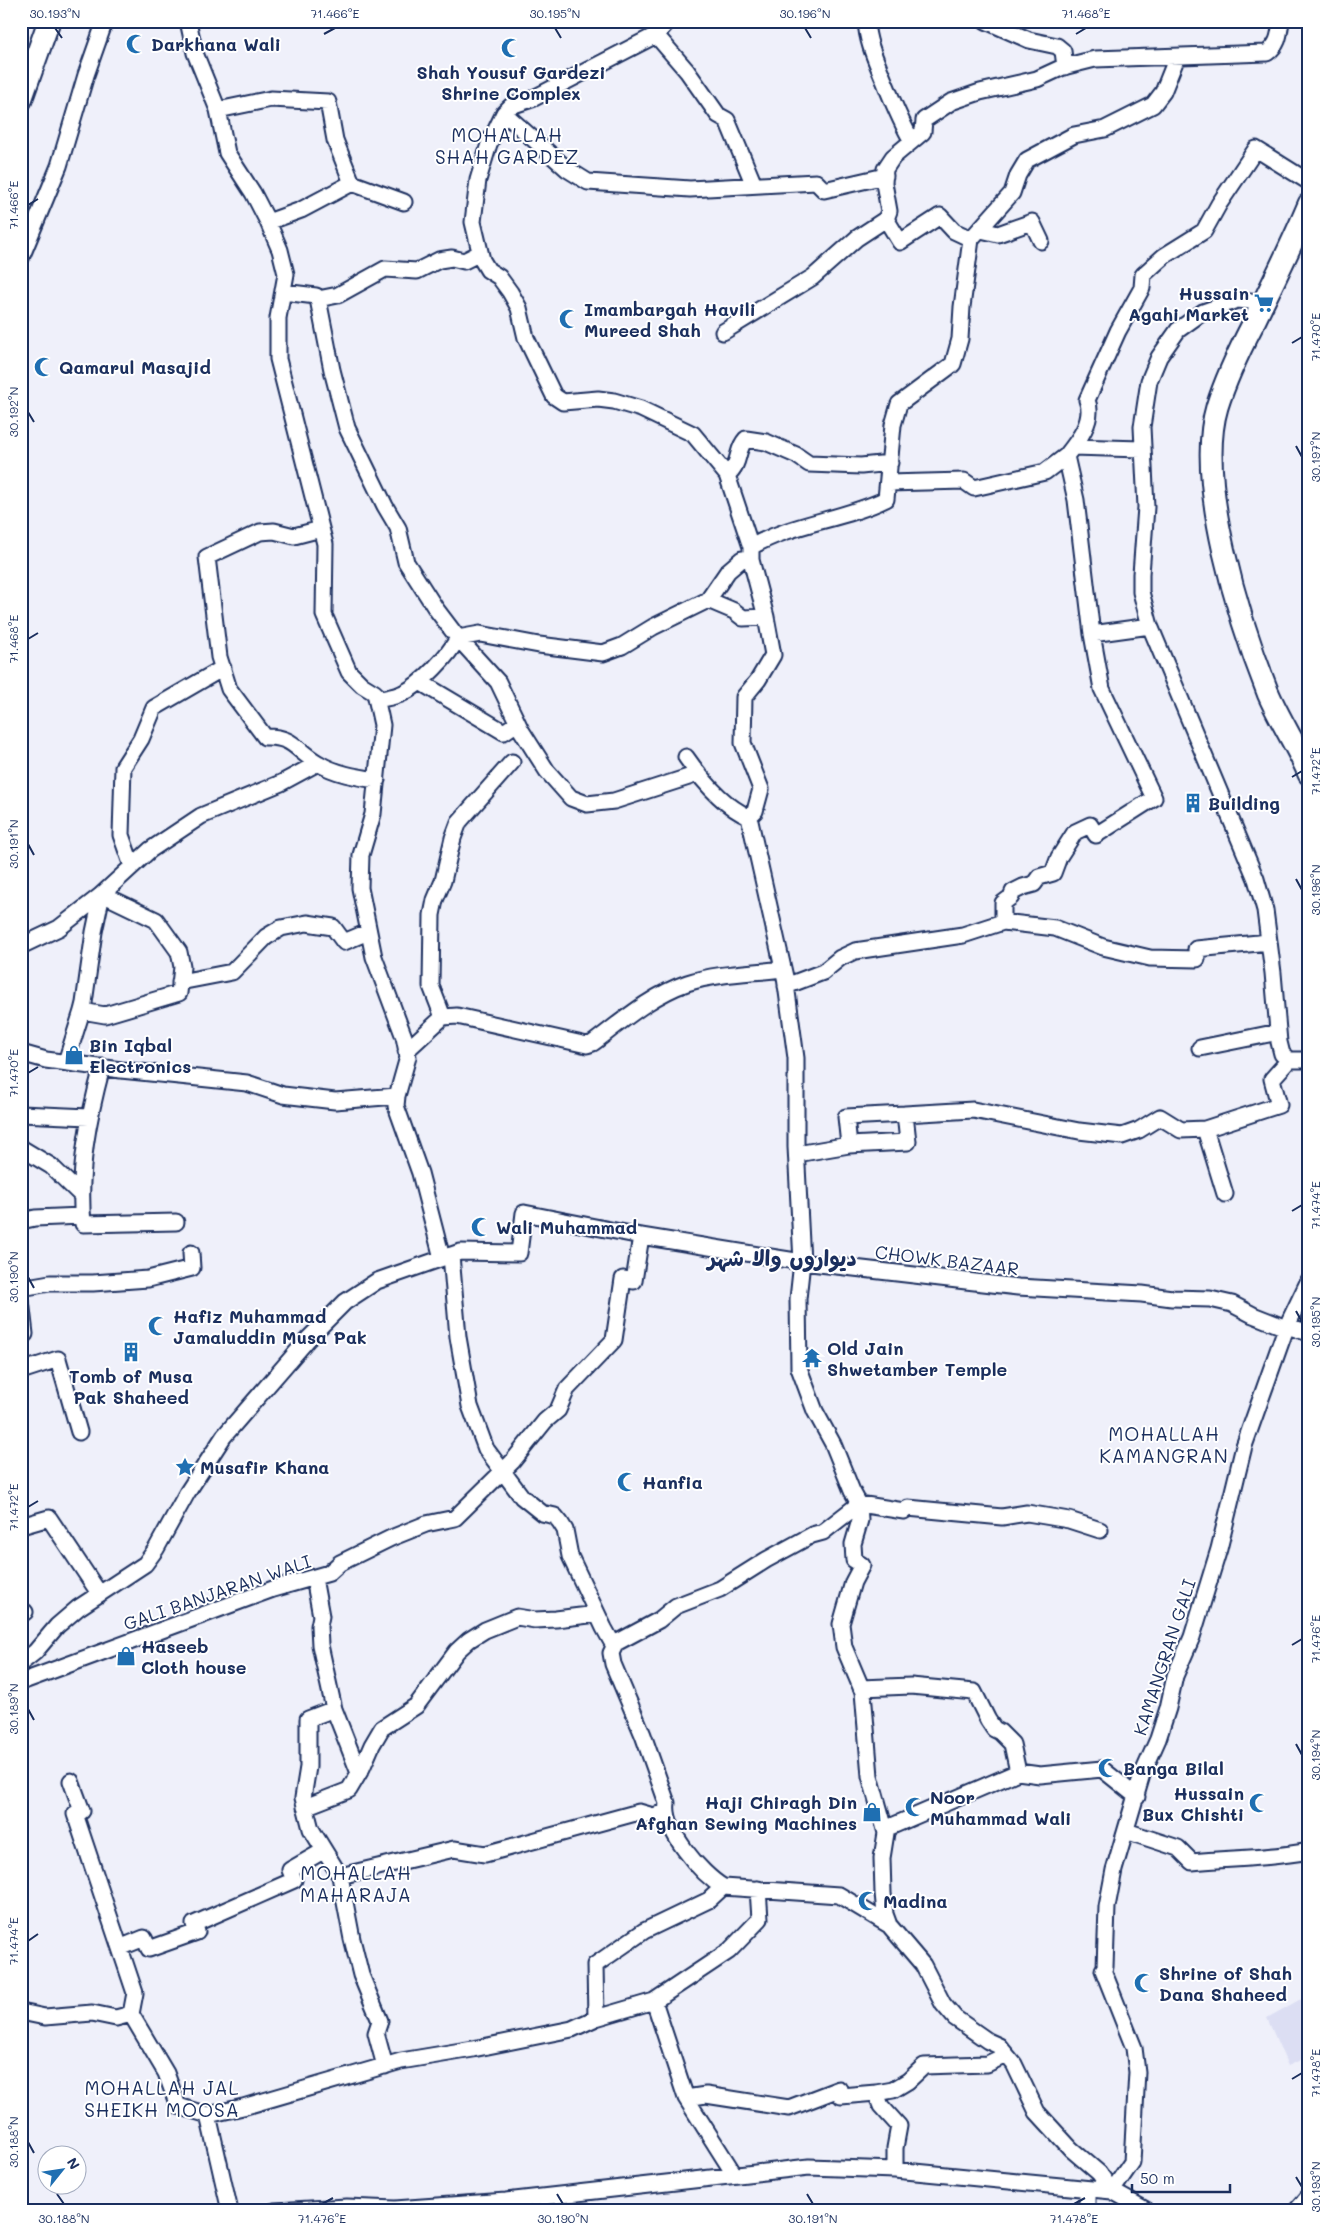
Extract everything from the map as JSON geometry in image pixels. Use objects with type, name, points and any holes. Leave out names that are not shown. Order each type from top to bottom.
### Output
[{"type":"main road","points":[[21,100],[49,21]]},
{"type":"main road","points":[[1309,204],[1295,238],[1233,362],[1217,408],[1212,430],[1211,460],[1216,517],[1242,617],[1269,694],[1309,774]]},
{"type":"street","points":[[21,258],[59,166],[105,21]]},
{"type":"street","points":[[188,21],[195,54],[218,110],[227,153],[253,192],[268,222],[280,250],[286,274],[278,318],[278,359],[325,544],[324,615],[349,672],[362,685],[375,693],[377,700],[382,725],[373,814],[361,859],[360,888],[374,957],[404,1037],[408,1057],[396,1096],[396,1106],[451,1255],[458,1337],[470,1406],[486,1449],[502,1472],[522,1497],[542,1513],[555,1516],[565,1530],[570,1556],[614,1646]]},
{"type":"street","points":[[668,21],[656,35],[532,99],[511,106],[504,113],[489,144],[478,180],[473,222],[480,253],[488,270],[499,277],[519,308],[526,338],[554,396],[563,402],[598,399],[614,401],[659,417],[693,434],[728,474],[751,553],[773,655],[758,680],[744,697],[743,742],[761,789],[755,811],[750,817]]},
{"type":"street","points":[[866,21],[867,37],[872,52],[896,114],[912,141]]},
{"type":"street","points":[[986,21],[1028,40],[1058,46],[1063,51],[1065,67]]},
{"type":"street","points":[[723,332],[813,277],[857,238],[886,219],[889,211],[884,184],[886,169],[893,157],[923,132],[924,120],[951,102],[980,92],[1037,79],[1065,67],[1095,59],[1267,53],[1279,40],[1281,21]]},
{"type":"street","points":[[656,35],[687,71],[718,115],[727,120],[754,185]]},
{"type":"street","points":[[377,700],[404,693],[420,682],[454,645],[458,638],[480,634],[539,645],[603,653],[622,646],[653,627],[708,600],[728,571],[777,535],[868,507],[886,499],[893,425],[899,404],[953,364],[960,339],[962,307],[976,235],[1012,193],[1018,175],[1027,160],[1074,135],[1105,128],[1154,105],[1163,92],[1177,57]]},
{"type":"street","points":[[218,110],[271,99],[328,102],[335,140],[352,183]]},
{"type":"street","points":[[504,113],[567,169],[588,182],[690,189],[816,182],[824,190],[884,176]]},
{"type":"street","points":[[888,483],[964,480],[974,488],[1045,472],[1070,452],[1079,441],[1090,408],[1086,400],[1118,331],[1142,288],[1143,275],[1164,256],[1204,231],[1219,204],[1256,150],[1309,182]]},
{"type":"street","points":[[268,222],[301,210],[352,183],[404,202]]},
{"type":"street","points":[[886,219],[900,242],[940,216],[954,232],[976,235],[998,234],[1032,222],[1041,241]]},
{"type":"street","points":[[318,299],[338,296],[385,269],[418,271],[439,260],[452,258],[464,261],[480,253]]},
{"type":"street","points":[[283,292],[316,296],[318,299],[332,370],[351,437],[398,528],[406,562],[436,609],[458,638],[498,682],[517,723],[553,778],[571,798],[587,804],[614,801],[698,774]]},
{"type":"street","points":[[1262,302],[1237,300],[1203,312],[1178,330],[1159,357],[1149,381],[1144,401],[1141,449],[1146,507],[1142,592],[1150,626],[1256,879],[1265,910],[1282,1054],[1289,1060],[1309,1060]]},
{"type":"street","points":[[728,474],[738,463],[741,444],[746,439],[766,442],[796,455],[809,464],[861,466],[890,463]]},
{"type":"street","points":[[1070,452],[1141,449]]},
{"type":"street","points":[[1002,922],[1003,903],[1012,897],[1013,892],[1034,884],[1040,877],[1053,873],[1059,857],[1075,832],[1090,825],[1096,835],[1154,798],[1102,689],[1092,634],[1070,452]]},
{"type":"street","points":[[321,529],[294,536],[274,531],[260,532],[207,557],[219,656],[229,689],[252,723],[265,737],[279,736],[291,742],[318,763],[348,776],[377,780]]},
{"type":"street","points":[[708,600],[734,611],[742,618],[766,617]]},
{"type":"street","points":[[1092,634],[1150,626]]},
{"type":"street","points":[[132,866],[121,835],[123,767],[141,739],[154,708],[223,668]]},
{"type":"street","points":[[420,682],[504,732],[517,723]]},
{"type":"street","points":[[686,757],[698,774],[734,810],[750,817]]},
{"type":"street","points":[[443,1017],[431,986],[432,915],[435,900],[443,880],[453,838],[459,822],[512,762]]},
{"type":"street","points":[[21,946],[59,928],[102,894],[150,850],[201,816],[281,783],[318,763]]},
{"type":"street","points":[[750,817],[783,969],[796,1058],[797,1154],[802,1262],[798,1299],[799,1368],[815,1411],[833,1444],[859,1504],[860,1520],[853,1544],[854,1560],[862,1564],[853,1582],[841,1624],[844,1647],[861,1688],[870,1776],[885,1829],[882,1858],[883,1893],[885,1914],[889,1925]]},
{"type":"street","points":[[82,1011],[105,1015],[179,993],[182,967],[178,952],[156,920],[102,894]]},
{"type":"street","points":[[66,1062],[82,1011],[102,894]]},
{"type":"street","points":[[786,986],[823,972],[840,958],[855,951],[963,935],[1002,922],[1055,928],[1103,946],[1150,958],[1197,959],[1196,949],[1269,942]]},
{"type":"street","points":[[180,982],[232,972],[266,937],[281,928],[308,923],[333,927],[344,942],[368,932]]},
{"type":"street","points":[[406,1051],[443,1017],[457,1016],[587,1045],[593,1043],[653,998],[686,983],[706,978],[783,969]]},
{"type":"street","points":[[1200,1048],[1278,1032]]},
{"type":"street","points":[[21,1053],[46,1060],[248,1083],[283,1095],[336,1101],[396,1096]]},
{"type":"street","points":[[849,1145],[846,1117],[973,1110],[1079,1131],[1122,1136],[1139,1130],[1160,1117],[1181,1130],[1205,1129],[1279,1105],[1272,1079],[1289,1060]]},
{"type":"street","points":[[102,1067],[89,1117],[80,1194],[83,1224],[176,1222]]},
{"type":"street","points":[[21,1114],[89,1117]]},
{"type":"street","points":[[797,1154],[849,1145],[908,1142],[905,1114]]},
{"type":"street","points":[[1205,1129],[1225,1194]]},
{"type":"street","points":[[21,1148],[51,1166],[80,1194]]},
{"type":"street","name":"CHOWK BAZAAR","points":[[451,1255],[519,1253],[524,1213],[542,1215],[641,1236],[802,1262],[1018,1287],[1210,1299],[1232,1304],[1253,1316],[1309,1332]]},
{"type":"street","points":[[21,1221],[35,1218],[82,1216]]},
{"type":"street","name":"GALI BANJARAN WALI","points":[[21,1682],[273,1589],[329,1573],[340,1563],[391,1538],[426,1524],[455,1518],[502,1472],[545,1421],[558,1410],[567,1389],[614,1340],[623,1279],[634,1281],[641,1236]]},
{"type":"street","points":[[21,1288],[50,1282],[93,1283],[148,1279],[192,1268],[191,1253]]},
{"type":"street","points":[[21,1663],[35,1652],[58,1626],[99,1593],[145,1564],[156,1549],[187,1493],[224,1436],[308,1338],[345,1302],[377,1281],[451,1255]]},
{"type":"street","name":"KAMANGRAN GALI","points":[[1112,2192],[1132,2162],[1137,2080],[1134,2048],[1103,1970],[1105,1967],[1107,1908],[1114,1870],[1142,1775],[1158,1739],[1168,1708],[1175,1676],[1192,1637],[1219,1549],[1244,1446],[1287,1327],[1309,1280]]},
{"type":"street","points":[[21,1300],[25,1334],[21,1335]]},
{"type":"street","points":[[21,1371],[58,1359],[79,1432]]},
{"type":"street","points":[[1100,1530],[1069,1520],[1027,1513],[1002,1517],[908,1508],[904,1511],[859,1504],[823,1532],[812,1535],[756,1565],[720,1589],[676,1606],[659,1620],[616,1643],[611,1653],[613,1664],[643,1734],[667,1803],[665,1812],[682,1846],[710,1879],[723,1887],[839,1895],[889,1925],[923,1965],[943,2004],[955,2018],[998,2046],[1014,2064],[1037,2112],[1071,2149],[1099,2173],[1112,2192],[1140,2209]]},
{"type":"street","points":[[21,1526],[49,1518],[99,1593]]},
{"type":"street","points":[[314,1578],[322,1616],[319,1626],[320,1645],[334,1709],[359,1773]]},
{"type":"street","points":[[305,1808],[349,1790],[382,1728],[420,1701],[457,1651],[469,1640],[485,1630],[517,1617],[535,1620],[597,1614]]},
{"type":"street","points":[[861,1688],[911,1686],[974,1692],[991,1724],[1012,1744],[1018,1772]]},
{"type":"street","points":[[334,1709],[308,1719],[308,1767],[303,1798],[310,1829],[340,1876],[361,1975],[380,2021],[376,2032],[385,2066]]},
{"type":"street","points":[[885,1829],[1018,1772],[1040,1775],[1102,1770],[1137,1797]]},
{"type":"street","points":[[71,1781],[82,1811],[75,1814],[136,1992],[131,2014],[166,2073],[178,2106],[208,2115],[243,2107],[385,2066],[572,2029],[596,2018],[654,2002],[729,1951],[760,1919],[758,1889]]},
{"type":"street","points":[[340,1876],[454,1848],[485,1854],[639,1812],[653,1816],[665,1812]]},
{"type":"street","points":[[1126,1831],[1178,1848],[1192,1862],[1232,1858],[1260,1859],[1309,1851]]},
{"type":"street","points":[[122,1947],[144,1938],[149,1949],[196,1932],[194,1924],[294,1880],[290,1870],[323,1851]]},
{"type":"street","points":[[596,2018],[595,1965],[644,1931],[710,1900],[723,1887]]},
{"type":"street","points":[[654,2002],[686,2098],[734,2174]]},
{"type":"street","points":[[21,2012],[45,2016],[92,2013],[116,2018],[131,2014]]},
{"type":"street","points":[[686,2098],[706,2095],[789,2108],[839,2089],[841,2096],[892,2090],[908,2081],[924,2066],[987,2064],[1006,2055]]},
{"type":"street","points":[[876,2093],[881,2106],[899,2126],[895,2148],[895,2170]]},
{"type":"street","points":[[208,2115],[230,2211]]},
{"type":"street","points":[[274,2211],[346,2207],[395,2209],[487,2202],[809,2167],[895,2170],[1112,2192]]},
{"type":"street","points":[[1087,2189],[1090,2211]]},
{"type":"street","points":[[1296,2211],[1309,2196]]},
{"type":"shaded area","points":[[1309,1998],[1309,2056],[1288,2066],[1267,2018],[1299,2000]]},
{"type":"place","name":"Darkhana Wali","points":[[136,44]]},
{"type":"place","name":"Shah Yousuf Gardezi Shrine Complex","points":[[511,48]]},
{"type":"place","name":"Hussain Agahi Market","points":[[1264,303]]},
{"type":"place","name":"Imambargah Havili Mureed Shah","points":[[569,319]]},
{"type":"place","name":"Qamarul Masajid","points":[[44,367]]},
{"type":"place","name":"Building","points":[[1193,803]]},
{"type":"place","name":"Bin Iqbal Electronics","points":[[74,1055]]},
{"type":"place","name":"Wali Muhammad","points":[[481,1227]]},
{"type":"place","name":"Hafiz Muhammad Jamaluddin Musa Pak","points":[[158,1326]]},
{"type":"place","name":"Tomb of Musa Pak Shaheed","points":[[131,1352]]},
{"type":"place","name":"Old Jain Shwetamber Temple","points":[[812,1358]]},
{"type":"place","name":"Musafir Khana","points":[[185,1467]]},
{"type":"place","name":"Hanfia","points":[[627,1482]]},
{"type":"place","name":"Haseeb Cloth house","points":[[126,1656]]},
{"type":"place","name":"Banga Bilal","points":[[1108,1768]]},
{"type":"place","name":"Hussain Bux Chishti","points":[[1259,1803]]},
{"type":"place","name":"Noor Muhammad Wali","points":[[915,1807]]},
{"type":"place","name":"Haji Chiragh Din Afghan Sewing Machines","points":[[872,1812]]},
{"type":"place","name":"Madina","points":[[868,1901]]},
{"type":"place","name":"Shrine of Shah Dana Shaheed","points":[[1144,1983]]},
{"type":"district","name":"MOHALLAH SHAH GARDEZ","points":[[507,145]]},
{"type":"district","name":"دیواروں والا شہر","points":[[782,1257]]},
{"type":"district","name":"MOHALLAH KAMANGRAN","points":[[1164,1444]]},
{"type":"district","name":"MOHALLAH MAHARAJA","points":[[356,1883]]},
{"type":"district","name":"MOHALLAH JAL SHEIKH MOOSA","points":[[162,2098]]}]
